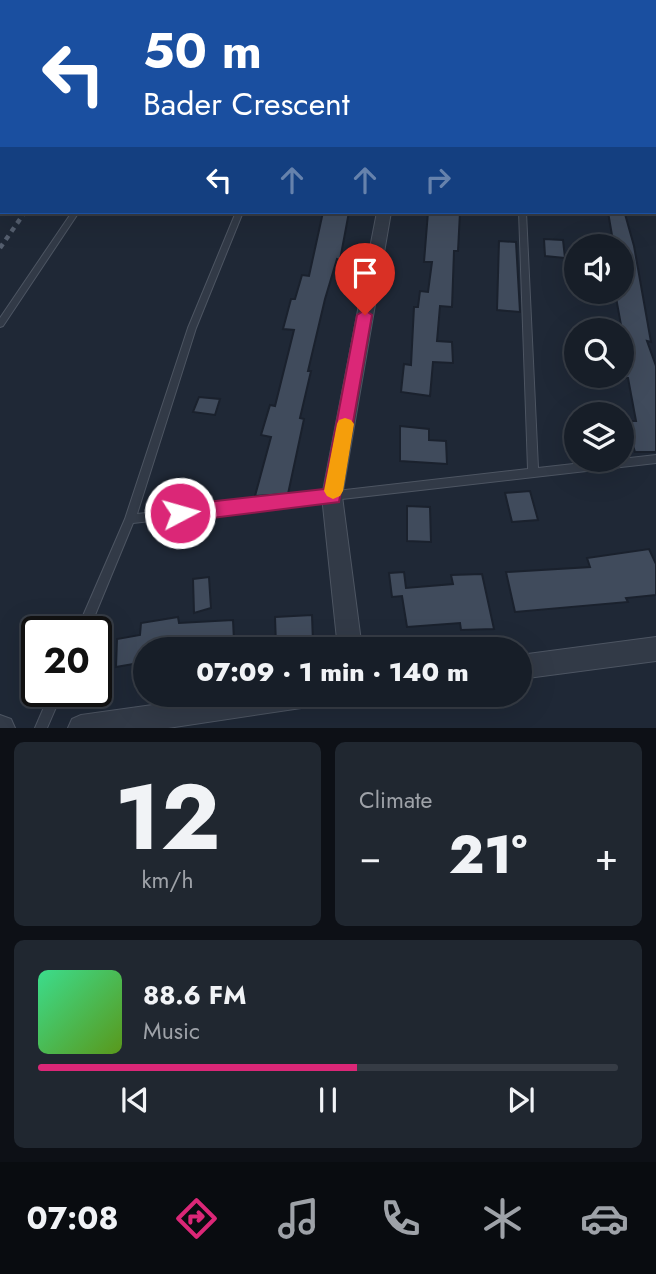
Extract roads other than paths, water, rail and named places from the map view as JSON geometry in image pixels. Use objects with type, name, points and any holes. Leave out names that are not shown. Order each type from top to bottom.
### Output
[{"type":"street","points":[[349,637],[332,496],[384,214]]},
{"type":"street","points":[[532,665],[656,649]]},
{"type":"street","points":[[81,728],[225,707]]},
{"type":"lane","points":[[0,324],[74,214]]},
{"type":"lane","points":[[89,616],[130,519],[192,328],[238,214]]},
{"type":"lane","points":[[522,214],[533,471]]},
{"type":"lane","points":[[130,519],[656,459]]},
{"type":"lane","points":[[41,728],[50,707]]},
{"type":"railway","points":[[0,248],[24,214]]}]
